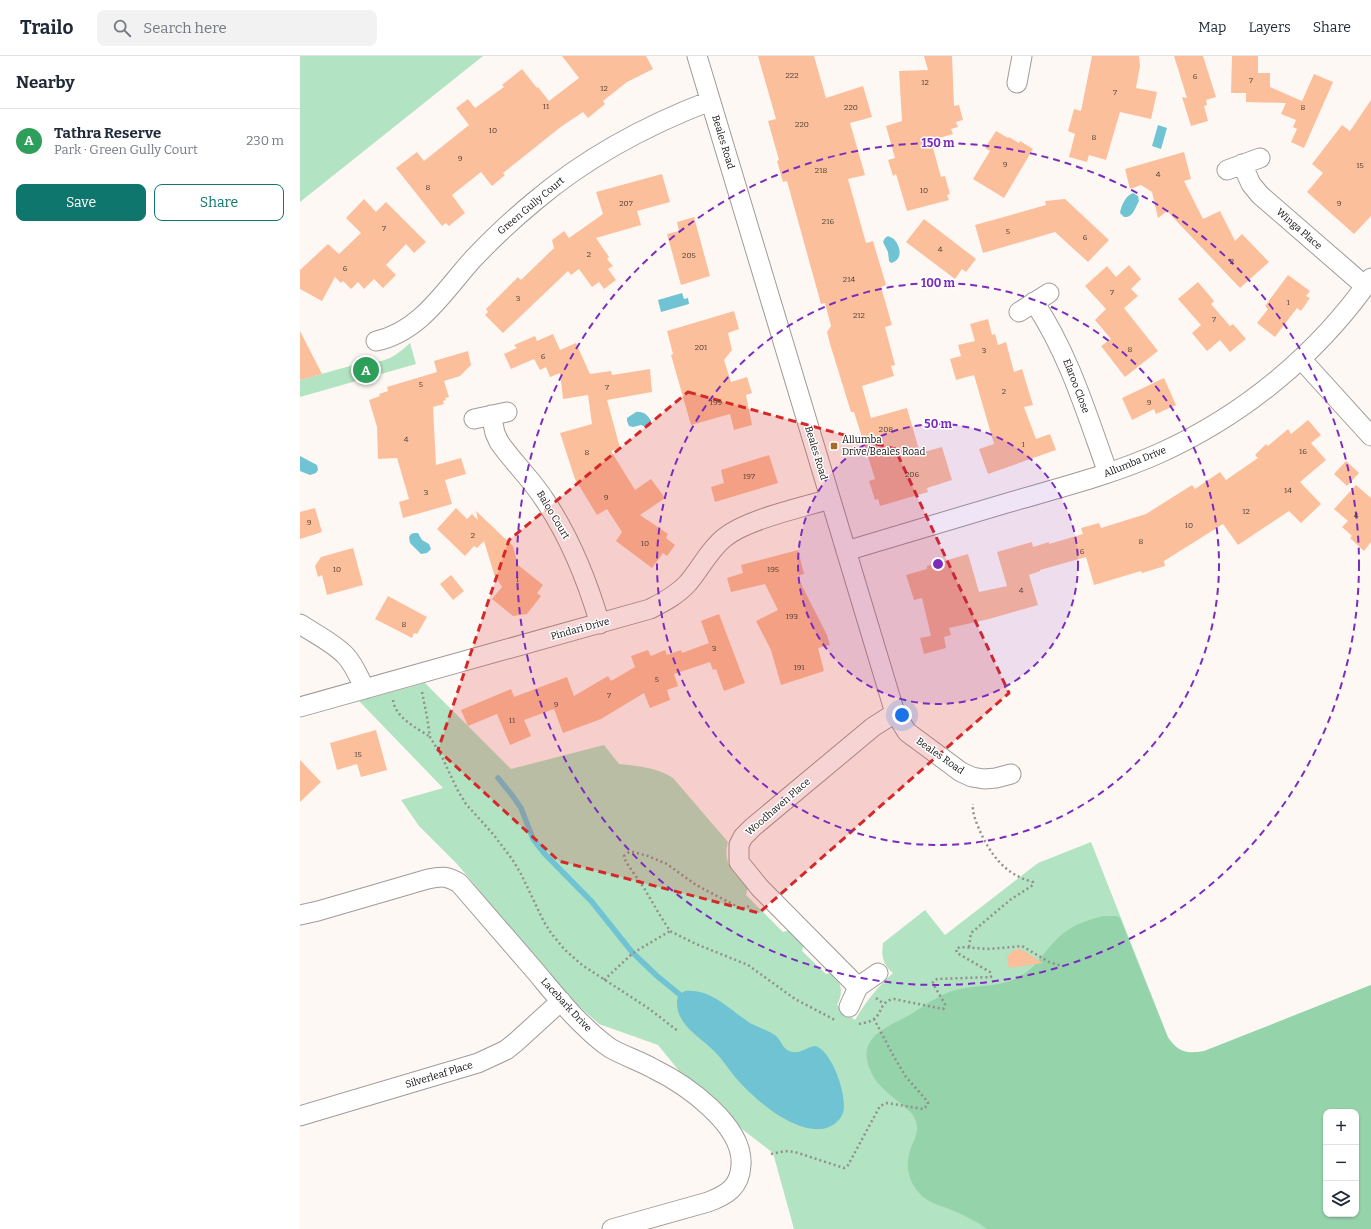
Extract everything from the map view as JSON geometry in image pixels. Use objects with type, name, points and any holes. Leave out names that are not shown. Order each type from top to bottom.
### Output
[{"type":"street","name":"Beales Road","points":[[697,56],[895,713],[907,732],[961,772],[972,777],[984,779],[996,778],[1011,774]]},
{"type":"street","points":[[1017,83],[1022,56]]},
{"type":"street","name":"Green Gully Court","points":[[376,341],[389,338],[397,334],[421,317],[496,236],[535,201],[567,176],[608,149],[643,130],[688,109],[710,101]]},
{"type":"street","name":"Winga Place","points":[[1243,164],[1251,184],[1260,195],[1368,282]]},
{"type":"street","name":"Allumba Drive","points":[[846,551],[1108,473],[1159,453],[1203,430],[1248,402],[1273,383],[1302,359],[1335,323],[1368,282]]},
{"type":"street","name":"Elaroo Close","points":[[1034,302],[1050,327],[1064,356],[1082,400],[1108,473]]},
{"type":"street","points":[[1302,359],[1371,436]]},
{"type":"street","name":"Baloo Court","points":[[491,415],[495,434],[499,442],[544,498],[563,530],[582,571],[600,624]]},
{"type":"street","name":"Pindari Drive","points":[[300,707],[600,624],[650,608],[664,602],[676,594],[688,583],[724,537],[737,529],[765,518],[830,499]]},
{"type":"street","points":[[300,624],[346,656],[357,672],[365,689]]},
{"type":"street","name":"Woodhaven Place","points":[[858,987],[755,882],[739,862],[739,845],[742,837],[753,827],[873,727],[895,713]]},
{"type":"street","name":"Lacebark Drive","points":[[300,915],[318,912],[428,879],[449,877],[459,883],[581,1023],[610,1047],[665,1074],[698,1097],[716,1114],[729,1129],[738,1146],[741,1161],[740,1175],[734,1187],[723,1196],[708,1202],[612,1229]]},
{"type":"street","points":[[849,1007],[858,987],[878,973]]},
{"type":"street","name":"Silverleaf Place","points":[[300,1116],[478,1063],[492,1057],[516,1042],[561,1001]]},
{"type":"path","points":[[416,675],[427,717],[430,737],[463,799],[493,834],[516,867],[551,934],[573,958],[648,1008],[678,1031]]},
{"type":"path","points":[[391,681],[396,710],[430,737]]},
{"type":"path","points":[[969,947],[971,933],[1010,900],[1033,885],[1033,882],[1025,880],[1008,870],[997,861],[990,851],[977,824],[973,804]]},
{"type":"path","points":[[748,906],[740,908],[696,885],[667,864],[657,859],[633,852],[627,853],[624,856],[626,862],[670,931],[696,944],[748,965],[795,999],[839,1023]]},
{"type":"path","points":[[604,980],[633,954],[670,931]]},
{"type":"path","points":[[858,1024],[874,1019],[884,1004],[891,1000],[944,1009],[945,1004],[933,984],[937,979],[991,977],[992,974],[990,972],[956,951],[956,949],[960,947],[990,949],[1022,946],[1049,962],[1062,966]]},
{"type":"path","points":[[771,1154],[785,1151],[795,1152],[844,1168],[847,1167],[880,1106],[891,1103],[923,1109],[928,1105],[928,1102],[903,1072],[874,1019]]},
{"type":"highlighted area","points":[[688,392],[895,449],[1009,693],[759,913],[559,861],[438,750],[509,540]]},
{"type":"green space","points":[[300,56],[483,56],[300,202]]},
{"type":"green space","points":[[410,343],[416,364],[300,397],[300,380],[368,361],[374,362],[386,360],[401,351]]},
{"type":"green space","points":[[425,683],[511,769],[604,745],[619,764],[640,766],[667,774],[673,778],[728,842],[727,856],[730,868],[748,887],[746,895],[783,932],[791,930],[804,943],[802,951],[826,974],[833,972],[841,988],[837,1005],[855,1020],[872,995],[893,973],[887,967],[884,960],[882,952],[883,943],[925,910],[945,935],[1038,863],[1091,842],[1168,1037],[1179,1049],[1192,1053],[1204,1052],[1371,985],[1356,1109],[1323,1109],[1323,1162],[1059,1229],[794,1229],[773,1153],[738,1126],[684,1077],[658,1045],[599,1024],[543,974],[469,878],[419,826],[401,800],[443,788],[359,701]]},
{"type":"green space","points":[[1104,916],[1117,916],[1120,918],[1168,1038],[1179,1049],[1187,1052],[1204,1051],[1371,985],[1371,1229],[987,1229],[965,1216],[929,1201],[918,1192],[912,1183],[908,1172],[910,1150],[917,1131],[916,1121],[913,1115],[884,1089],[873,1076],[867,1059],[867,1049],[871,1041],[885,1028],[944,994],[963,988],[1008,982],[1022,976],[1033,967],[1061,935],[1072,927]]},
{"type":"water","points":[[1158,125],[1167,128],[1161,149],[1152,146]]},
{"type":"water","points":[[1133,193],[1138,196],[1139,201],[1132,214],[1124,217],[1120,213],[1121,207],[1126,198]]},
{"type":"water","points":[[888,236],[894,239],[900,251],[897,260],[891,263],[883,242]]},
{"type":"water","points":[[682,293],[684,299],[688,298],[689,304],[661,312],[658,300]]},
{"type":"water","points":[[636,412],[641,412],[647,415],[651,421],[650,426],[629,426],[627,418]]},
{"type":"water","points":[[300,456],[317,465],[318,470],[316,473],[310,475],[300,471]]},
{"type":"water","points":[[414,533],[418,533],[422,540],[429,544],[431,549],[427,553],[421,554],[410,543],[409,537]]},
{"type":"water","points":[[685,991],[694,991],[712,996],[750,1023],[775,1035],[789,1051],[798,1052],[815,1046],[821,1049],[833,1065],[841,1086],[844,1106],[842,1116],[834,1124],[827,1128],[809,1128],[797,1125],[785,1119],[763,1104],[733,1075],[721,1058],[691,1031],[681,1018],[678,1011],[677,999],[681,993]]},
{"type":"building","points":[[562,56],[646,56],[653,69],[627,82],[603,101],[605,104],[588,118],[583,112],[562,126],[503,173],[505,175],[492,186],[481,172],[452,195],[465,213],[449,226],[446,223],[442,226],[396,168],[417,152],[424,161],[469,125],[456,108],[468,99],[475,108],[504,87],[502,85],[522,69],[549,101],[579,78]]},
{"type":"building","points":[[758,56],[814,56],[826,98],[863,86],[872,117],[850,123],[865,175],[848,179],[866,243],[873,241],[886,285],[881,287],[892,325],[885,327],[895,365],[891,366],[894,376],[862,386],[871,418],[907,408],[920,453],[942,447],[952,480],[927,488],[928,492],[880,506],[878,499],[875,500],[869,481],[875,479],[854,412],[851,412],[830,344],[827,332],[831,326],[825,303],[821,304],[787,181],[783,182],[777,161],[779,160],[768,121],[776,119]]},
{"type":"building","points":[[924,56],[952,56],[954,106],[959,105],[963,120],[956,122],[958,127],[951,129],[953,134],[939,138],[941,146],[933,148],[941,177],[945,176],[950,194],[947,195],[949,200],[907,211],[896,174],[893,176],[888,160],[895,158],[886,126],[902,121],[899,71],[928,70]]},
{"type":"building","points":[[1092,56],[1139,56],[1140,66],[1136,88],[1157,92],[1151,119],[1120,112],[1106,160],[1089,155],[1087,162],[1069,157],[1075,134],[1068,131],[1074,109],[1081,111]]},
{"type":"building","points":[[1174,56],[1203,56],[1216,97],[1206,100],[1207,105],[1204,106],[1208,121],[1191,126],[1182,97],[1187,98]]},
{"type":"building","points":[[1232,56],[1258,56],[1258,73],[1270,73],[1270,87],[1302,101],[1314,74],[1333,82],[1304,148],[1291,142],[1297,129],[1293,127],[1296,120],[1281,114],[1286,103],[1246,102],[1246,93],[1231,93]]},
{"type":"building","points":[[1371,100],[1371,216],[1354,234],[1307,192],[1323,173],[1312,164],[1342,125],[1350,131]]},
{"type":"building","points":[[996,131],[1019,143],[1020,141],[1033,149],[1004,198],[973,179],[990,151],[985,148]]},
{"type":"building","points":[[1184,152],[1191,179],[1184,181],[1203,219],[1220,211],[1235,241],[1242,234],[1269,262],[1240,288],[1167,211],[1158,218],[1152,192],[1141,185],[1130,189],[1125,169]]},
{"type":"building","points":[[662,174],[670,202],[637,211],[641,225],[596,238],[609,257],[607,259],[613,266],[608,269],[616,280],[604,289],[599,282],[592,287],[579,269],[571,275],[568,271],[503,333],[485,315],[488,312],[486,309],[518,277],[521,280],[554,248],[552,240],[564,231],[569,238],[603,214],[596,192]]},
{"type":"building","points":[[364,199],[376,212],[386,202],[426,242],[414,253],[406,244],[386,265],[396,275],[383,288],[374,279],[364,289],[358,282],[351,289],[343,281],[341,283],[335,277],[322,301],[300,289],[300,270],[328,244],[339,254],[361,233],[346,218]]},
{"type":"building","points":[[1065,199],[1109,240],[1088,262],[1055,232],[983,253],[975,225],[1046,205],[1045,201]]},
{"type":"building","points":[[694,217],[710,276],[681,285],[667,234],[679,231],[677,222]]},
{"type":"building","points":[[924,219],[976,259],[966,272],[962,269],[955,279],[906,242]]},
{"type":"building","points":[[1129,265],[1141,279],[1131,289],[1138,296],[1124,308],[1158,351],[1125,377],[1101,346],[1111,339],[1095,320],[1106,309],[1085,286],[1107,266],[1116,277]]},
{"type":"building","points":[[1288,275],[1310,291],[1306,296],[1310,298],[1301,311],[1297,308],[1275,337],[1257,323],[1268,309],[1265,306]]},
{"type":"building","points":[[1198,282],[1214,301],[1211,304],[1230,326],[1233,324],[1246,339],[1230,352],[1220,340],[1207,351],[1192,333],[1201,325],[1178,299]]},
{"type":"building","points":[[734,311],[739,329],[728,333],[732,350],[724,360],[731,382],[747,377],[752,393],[746,395],[752,425],[734,430],[730,414],[691,425],[671,355],[673,354],[667,331]]},
{"type":"building","points":[[988,319],[992,335],[995,334],[998,345],[1006,342],[1014,372],[1022,369],[1033,405],[1024,407],[1036,439],[1050,434],[1056,450],[988,474],[979,449],[994,444],[974,375],[956,380],[950,359],[961,356],[958,345],[975,341],[970,324]]},
{"type":"building","points":[[300,331],[322,374],[300,380]]},
{"type":"building","points":[[553,334],[560,350],[576,343],[590,374],[611,371],[612,375],[650,369],[652,392],[607,400],[620,448],[611,451],[635,490],[651,479],[665,498],[640,515],[668,534],[666,538],[675,545],[667,556],[663,553],[652,568],[616,541],[622,532],[607,509],[597,515],[575,479],[560,433],[592,424],[588,395],[563,399],[560,373],[550,377],[546,367],[540,370],[534,359],[511,369],[504,354],[517,348],[514,345],[535,336],[537,341]]},
{"type":"building","points":[[468,351],[471,365],[460,376],[444,381],[449,397],[445,398],[446,400],[443,401],[444,404],[433,407],[436,465],[461,458],[466,474],[445,480],[452,504],[403,518],[399,502],[409,499],[397,458],[378,459],[377,427],[369,400],[388,391],[387,387],[437,372],[434,361]]},
{"type":"building","points":[[1164,378],[1176,405],[1156,414],[1154,409],[1132,420],[1122,398]]},
{"type":"building","points":[[1308,420],[1321,435],[1311,443],[1326,460],[1300,482],[1321,504],[1301,523],[1289,511],[1238,545],[1223,524],[1164,561],[1165,566],[1142,573],[1141,571],[1094,585],[1086,557],[1040,570],[1029,575],[1038,605],[989,619],[949,628],[951,635],[944,637],[946,648],[924,654],[920,638],[931,636],[922,598],[914,600],[906,575],[927,569],[927,566],[968,554],[979,592],[1007,586],[997,552],[1032,542],[1033,547],[1049,542],[1049,544],[1083,534],[1081,528],[1099,523],[1101,528],[1146,514],[1192,485],[1195,489],[1220,472],[1226,480],[1258,458],[1255,455],[1266,444],[1268,446],[1288,429],[1291,434]]},
{"type":"building","points":[[769,455],[778,483],[715,502],[711,487],[724,483],[721,470]]},
{"type":"building","points":[[1346,461],[1359,473],[1347,486],[1334,474]]},
{"type":"building","points":[[1356,485],[1371,498],[1371,542],[1364,551],[1350,538],[1352,536],[1342,527],[1348,521],[1334,509]]},
{"type":"building","points":[[315,508],[322,532],[300,539],[300,512]]},
{"type":"building","points":[[456,508],[467,519],[472,514],[478,520],[476,511],[513,546],[518,565],[543,585],[537,593],[541,596],[527,614],[513,616],[492,599],[502,587],[494,574],[484,541],[477,548],[474,546],[465,556],[437,529]]},
{"type":"building","points":[[353,548],[363,585],[327,595],[322,575],[318,577],[315,566],[321,557]]},
{"type":"building","points":[[798,550],[804,574],[797,576],[827,635],[830,645],[818,648],[824,671],[781,685],[771,650],[756,621],[778,610],[765,584],[731,592],[727,578],[743,573],[741,565]]},
{"type":"building","points":[[451,575],[464,591],[453,600],[440,584]]},
{"type":"building","points":[[388,596],[427,617],[417,634],[414,633],[412,638],[375,619]]},
{"type":"building","points":[[719,614],[745,683],[724,691],[716,669],[713,670],[710,662],[674,674],[678,686],[667,690],[670,700],[650,708],[644,693],[601,719],[563,733],[554,709],[524,720],[531,736],[510,745],[497,714],[468,726],[461,710],[511,689],[514,697],[567,677],[574,696],[608,676],[611,681],[635,667],[631,656],[648,650],[651,656],[665,650],[667,655],[681,650],[682,653],[709,643],[701,621]]},
{"type":"building","points":[[376,730],[387,770],[361,777],[357,764],[337,770],[330,743]]},
{"type":"building","points":[[300,760],[321,782],[300,802]]},
{"type":"building","points":[[1019,949],[1043,963],[1009,968],[1007,957],[1012,951]]},
{"type":"waterway","points":[[498,778],[521,808],[533,839],[544,853],[592,902],[632,952],[656,975],[684,998]]},
{"type":"place","name":"Tathra Reserve","points":[[366,370]]},
{"type":"place","name":"Allumba Drive/Beales Road","points":[[834,446]]}]
